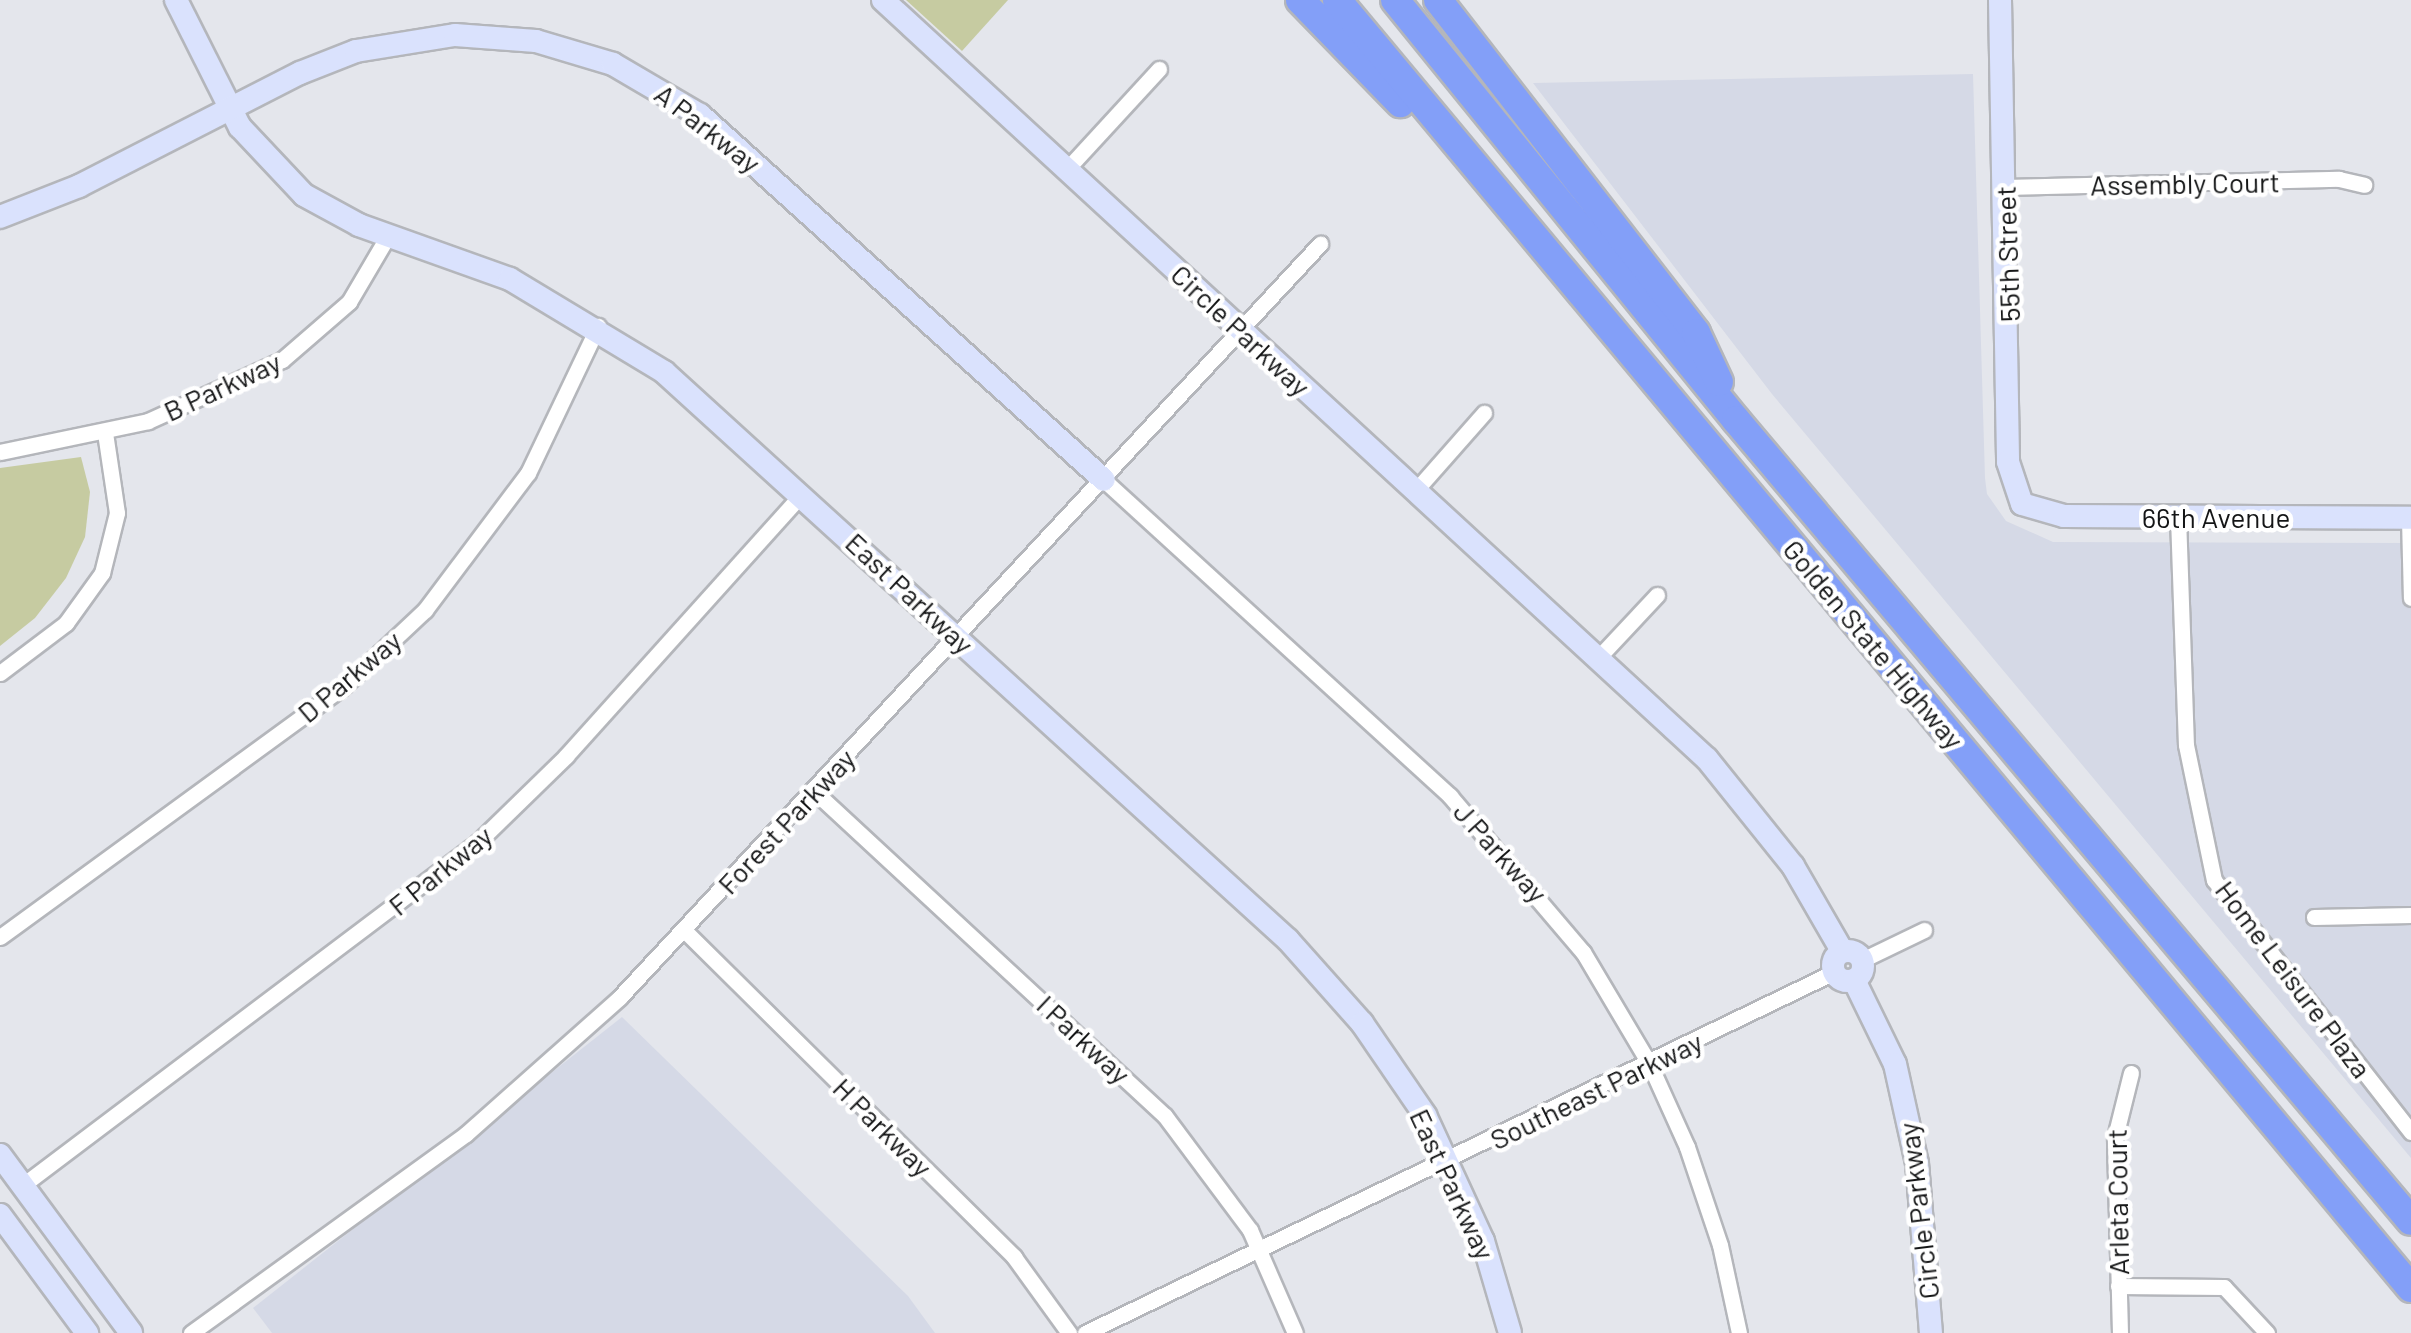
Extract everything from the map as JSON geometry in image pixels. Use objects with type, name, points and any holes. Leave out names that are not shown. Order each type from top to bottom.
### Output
[{"type":"highway","points":[[1300,0],[1493,194]]},
{"type":"highway","name":"Golden State Highway","points":[[1337,0],[1493,194],[2411,1288]]},
{"type":"highway","name":"Golden State Highway","points":[[1394,0],[1736,420],[2411,1221]]},
{"type":"highway","points":[[1438,0],[1696,333],[1736,420]]},
{"type":"street","name":"East Parkway","points":[[176,0],[231,108],[268,162],[304,195],[390,234],[510,279],[598,326],[664,372],[958,637],[1326,980],[1395,1068],[1449,1160],[1483,1240],[1510,1333]]},
{"type":"street","name":"Circle Parkway","points":[[882,0],[1599,657],[1760,820],[1848,966],[1895,1064],[1918,1162],[1931,1333]]},
{"type":"street","name":"55th Street","points":[[2000,0],[2008,462],[2022,504]]},
{"type":"street","name":"A Parkway","points":[[0,217],[64,193],[318,65],[415,38],[496,36],[613,64],[716,127],[1104,480]]},
{"type":"street","points":[[1067,169],[1159,69]]},
{"type":"street","name":"Assembly Court","points":[[2005,187],[2339,179],[2364,185]]},
{"type":"street","name":"B Parkway","points":[[0,452],[105,433],[195,403],[300,348],[349,302],[390,234]]},
{"type":"street","name":"Forest Parkway","points":[[191,1333],[466,1134],[594,1021],[958,637],[1320,244]]},
{"type":"street","name":"D Parkway","points":[[0,937],[342,688],[425,610],[528,473],[598,326]]},
{"type":"street","points":[[1416,490],[1484,413]]},
{"type":"street","points":[[0,674],[66,623],[102,573],[117,513],[105,433]]},
{"type":"street","name":"J Parkway","points":[[1104,480],[1498,845],[1583,952],[1650,1065],[1698,1180],[1739,1333]]},
{"type":"street","name":"F Parkway","points":[[23,1185],[478,841],[566,756],[802,494]]},
{"type":"street","name":"66th Avenue","points":[[2022,504],[2064,516],[2410,518]]},
{"type":"street","name":"Home Leisure Plaza","points":[[2178,517],[2186,746],[2214,880],[2411,1132]]},
{"type":"street","points":[[2410,518],[2411,598]]},
{"type":"street","points":[[1599,657],[1657,595]]},
{"type":"street","name":"I Parkway","points":[[814,791],[1165,1116],[1217,1179],[1260,1250],[1295,1333]]},
{"type":"street","name":"Home Leisure Plaza","points":[[2314,917],[2411,915]]},
{"type":"street","name":"H Parkway","points":[[684,930],[1014,1257],[1069,1333]]},
{"type":"street","name":"Southeast Parkway","points":[[1086,1333],[1924,930]]},
{"type":"street","name":"Arleta Court","points":[[2120,1333],[2116,1116],[2131,1073]]},
{"type":"street","points":[[0,1155],[131,1333]]},
{"type":"street","points":[[0,1215],[87,1333]]},
{"type":"street","points":[[2118,1286],[2224,1287],[2266,1333]]},
{"type":"shaded area","points":[[1973,74],[1985,478],[1987,494],[2006,521],[2053,542],[2411,543],[2411,1158],[1772,394],[1533,83]]},
{"type":"shaded area","points":[[622,1017],[908,1296],[935,1333],[272,1333],[253,1308]]},
{"type":"green space","points":[[906,0],[1008,0],[962,51]]},
{"type":"green space","points":[[81,457],[90,492],[85,537],[66,578],[35,618],[0,646],[0,468]]}]
